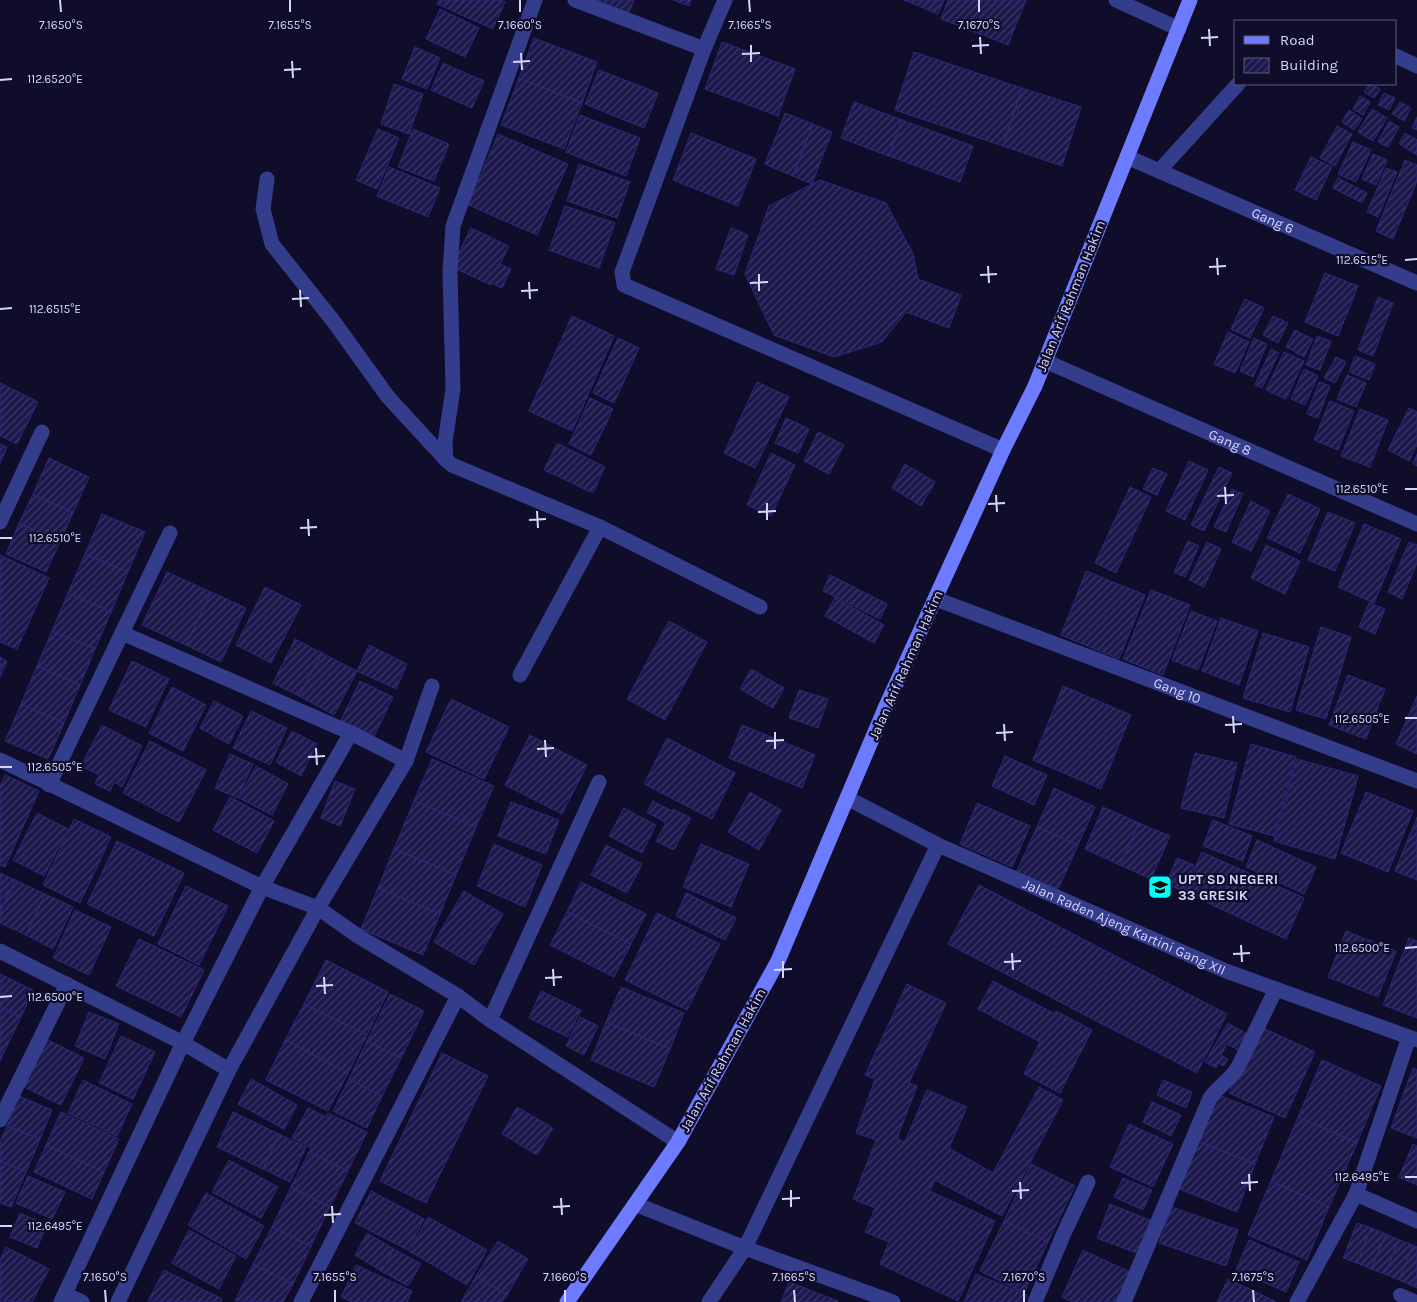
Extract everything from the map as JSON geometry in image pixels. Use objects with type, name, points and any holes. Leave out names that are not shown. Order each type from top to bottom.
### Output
[{"type":"main road","name":"Jalan Arif Rahman Hakim","points":[[567,1302],[678,1142],[778,961],[886,706],[1045,361],[1190,0]]},
{"type":"street","points":[[446,460],[445,442],[453,389],[450,272],[453,226],[536,0]]},
{"type":"street","points":[[575,0],[704,48]]},
{"type":"street","points":[[725,0],[704,48],[622,272],[624,285],[1003,450]]},
{"type":"street","points":[[1116,0],[1179,29]]},
{"type":"street","points":[[1397,56],[1417,66]]},
{"type":"street","points":[[1159,171],[1237,85]]},
{"type":"street","name":"Gang 6","points":[[1127,157],[1417,283]]},
{"type":"street","points":[[267,179],[263,209],[272,244],[334,322],[388,397],[446,460],[452,465],[600,527],[760,607]]},
{"type":"street","name":"Gang 8","points":[[1045,361],[1417,524]]},
{"type":"street","points":[[0,522],[42,432]]},
{"type":"street","points":[[520,675],[600,527]]},
{"type":"street","points":[[49,784],[170,533]]},
{"type":"street","name":"Gang 10","points":[[936,598],[1417,781]]},
{"type":"street","points":[[122,633],[351,733],[406,761]]},
{"type":"street","points":[[118,1302],[229,1070],[318,908],[406,761],[432,686]]},
{"type":"street","points":[[82,1302],[63,1298],[183,1043],[262,887],[351,733]]},
{"type":"street","points":[[0,760],[262,887],[318,908],[358,936],[458,996],[490,1020],[678,1142]]},
{"type":"street","points":[[490,1020],[599,782]]},
{"type":"street","name":"Jalan Raden Ajeng Kartini Gang XII","points":[[847,798],[938,845],[1226,971],[1413,1039]]},
{"type":"street","points":[[709,1302],[746,1248],[938,845]]},
{"type":"street","points":[[0,951],[183,1043],[229,1070]]},
{"type":"street","points":[[0,1120],[67,984]]},
{"type":"street","points":[[1124,1302],[1210,1098],[1219,1086],[1233,1075],[1238,1067],[1276,989]]},
{"type":"street","points":[[301,1302],[458,996]]},
{"type":"street","points":[[1297,1302],[1356,1194],[1413,1039]]},
{"type":"street","points":[[1035,1302],[1088,1182]]},
{"type":"street","points":[[1356,1194],[1417,1222]]},
{"type":"street","points":[[635,1204],[746,1248],[893,1302]]},
{"type":"lane","points":[[1400,1294],[1416,1302]]},
{"type":"building","points":[[439,0],[501,0],[505,2],[493,29],[437,4]]},
{"type":"building","points":[[589,0],[634,0],[628,15]]},
{"type":"building","points":[[673,0],[691,0],[689,6]]},
{"type":"building","points":[[904,0],[944,0],[938,14]]},
{"type":"building","points":[[948,0],[1026,0],[1008,45],[941,19]]},
{"type":"building","points":[[440,9],[479,28],[465,57],[426,39]]},
{"type":"building","points":[[534,38],[597,62],[582,103],[519,78]]},
{"type":"building","points":[[722,42],[795,69],[778,116],[705,89]]},
{"type":"building","points":[[415,47],[440,58],[427,89],[402,79]]},
{"type":"building","points":[[914,52],[1022,88],[1003,146],[895,110]]},
{"type":"building","points":[[443,63],[484,81],[472,108],[431,90]]},
{"type":"building","points":[[599,70],[658,93],[644,128],[585,104]]},
{"type":"building","points":[[519,78],[582,103],[564,149],[501,125]]},
{"type":"building","points":[[394,84],[423,94],[409,134],[381,124]]},
{"type":"building","points":[[1369,85],[1380,89],[1374,98],[1364,92]]},
{"type":"building","points":[[1022,88],[1081,107],[1062,166],[1003,146]]},
{"type":"building","points":[[1384,93],[1395,98],[1389,110],[1378,105]]},
{"type":"building","points":[[1360,96],[1370,102],[1363,115],[1353,109]]},
{"type":"building","points":[[854,102],[902,120],[889,156],[841,138]]},
{"type":"building","points":[[1400,102],[1411,108],[1404,121],[1392,114]]},
{"type":"building","points":[[1372,109],[1387,118],[1373,141],[1358,132]]},
{"type":"building","points":[[1349,110],[1362,119],[1354,130],[1342,122]]},
{"type":"building","points":[[785,113],[813,124],[793,176],[765,164]]},
{"type":"building","points":[[580,115],[640,138],[626,176],[566,152]]},
{"type":"building","points":[[1417,117],[1417,130],[1412,128]]},
{"type":"building","points":[[902,120],[973,146],[960,182],[889,156]]},
{"type":"building","points":[[1389,121],[1399,127],[1388,147],[1378,142]]},
{"type":"building","points":[[813,124],[832,132],[812,184],[793,176]]},
{"type":"building","points":[[1337,126],[1352,134],[1335,166],[1320,158]]},
{"type":"building","points":[[378,129],[399,138],[377,189],[356,180]]},
{"type":"building","points":[[413,129],[449,144],[434,181],[398,167]]},
{"type":"building","points":[[691,133],[756,159],[738,206],[673,180]]},
{"type":"building","points":[[1405,133],[1417,140],[1417,155],[1399,144]]},
{"type":"building","points":[[498,134],[568,164],[537,235],[468,205]]},
{"type":"building","points":[[1353,142],[1371,150],[1356,182],[1338,174]]},
{"type":"building","points":[[1373,154],[1387,160],[1376,185],[1362,179]]},
{"type":"building","points":[[1311,157],[1332,167],[1316,200],[1295,190]]},
{"type":"building","points":[[1405,160],[1417,165],[1417,181],[1393,239],[1376,231]]},
{"type":"building","points":[[579,164],[630,182],[617,218],[567,201]]},
{"type":"building","points":[[389,167],[440,188],[428,217],[377,196]]},
{"type":"building","points":[[1386,168],[1397,172],[1378,217],[1367,212]]},
{"type":"building","points":[[1338,178],[1367,193],[1362,203],[1333,188]]},
{"type":"building","points":[[820,180],[886,203],[913,254],[918,279],[961,295],[949,328],[906,312],[882,342],[834,357],[774,335],[745,274],[769,206]]},
{"type":"building","points":[[565,206],[615,223],[599,268],[549,250]]},
{"type":"building","points":[[471,228],[509,246],[500,264],[511,269],[502,288],[452,267]]},
{"type":"building","points":[[731,228],[748,235],[734,275],[716,269]]},
{"type":"building","points":[[1325,273],[1358,286],[1338,336],[1305,322]]},
{"type":"building","points":[[1378,297],[1393,303],[1373,356],[1358,350]]},
{"type":"building","points":[[1245,299],[1264,308],[1250,338],[1231,329]]},
{"type":"building","points":[[572,316],[614,336],[572,431],[529,411]]},
{"type":"building","points":[[1273,316],[1288,323],[1278,343],[1263,335]]},
{"type":"building","points":[[1295,330],[1313,339],[1304,357],[1286,347]]},
{"type":"building","points":[[1228,332],[1249,342],[1235,373],[1214,364]]},
{"type":"building","points":[[1317,336],[1331,341],[1320,370],[1306,365]]},
{"type":"building","points":[[618,338],[639,348],[614,403],[593,393]]},
{"type":"building","points":[[1254,338],[1267,344],[1253,377],[1240,371]]},
{"type":"building","points":[[1271,349],[1279,353],[1262,388],[1255,385]]},
{"type":"building","points":[[1284,352],[1304,361],[1286,399],[1266,390]]},
{"type":"building","points":[[1355,356],[1375,364],[1369,380],[1349,372]]},
{"type":"building","points":[[1336,357],[1346,362],[1335,383],[1324,378]]},
{"type":"building","points":[[1304,369],[1318,376],[1305,405],[1291,399]]},
{"type":"building","points":[[1347,375],[1366,383],[1356,407],[1337,399]]},
{"type":"building","points":[[757,382],[789,397],[755,468],[724,453]]},
{"type":"building","points":[[1319,382],[1330,386],[1318,418],[1307,414]]},
{"type":"building","points":[[0,383],[38,402],[17,444],[0,436]]},
{"type":"building","points":[[590,398],[613,409],[591,455],[569,444]]},
{"type":"building","points":[[1330,401],[1354,411],[1338,450],[1314,440]]},
{"type":"building","points":[[1409,408],[1417,412],[1417,445],[1409,461],[1388,450]]},
{"type":"building","points":[[1360,409],[1388,420],[1370,467],[1341,456]]},
{"type":"building","points":[[786,418],[809,429],[798,453],[775,443]]},
{"type":"building","points":[[818,432],[844,445],[829,474],[804,461]]},
{"type":"building","points":[[557,443],[605,467],[593,493],[544,470]]},
{"type":"building","points":[[0,444],[7,447],[0,464]]},
{"type":"building","points":[[771,453],[795,465],[771,516],[747,505]]},
{"type":"building","points":[[1417,454],[1417,466],[1413,464]]},
{"type":"building","points":[[49,458],[89,477],[73,513],[33,494]]},
{"type":"building","points":[[1189,461],[1208,470],[1185,520],[1166,511]]},
{"type":"building","points":[[905,464],[935,482],[921,506],[892,488]]},
{"type":"building","points":[[1219,467],[1232,473],[1204,531],[1191,525]]},
{"type":"building","points":[[1153,468],[1167,474],[1157,495],[1143,489]]},
{"type":"building","points":[[1130,487],[1151,497],[1116,573],[1095,563]]},
{"type":"building","points":[[1232,489],[1243,494],[1226,532],[1214,527]]},
{"type":"building","points":[[33,494],[73,513],[60,542],[19,523]]},
{"type":"building","points":[[1288,494],[1320,509],[1300,553],[1267,538]]},
{"type":"building","points":[[1251,501],[1270,511],[1251,551],[1232,542]]},
{"type":"building","points":[[1328,512],[1355,523],[1335,571],[1308,560]]},
{"type":"building","points":[[102,514],[145,532],[128,572],[85,554]]},
{"type":"building","points":[[19,523],[60,542],[46,572],[6,554]]},
{"type":"building","points":[[1364,524],[1401,539],[1374,603],[1338,587]]},
{"type":"building","points":[[1188,541],[1199,546],[1185,577],[1174,572]]},
{"type":"building","points":[[1207,542],[1221,549],[1204,587],[1189,580]]},
{"type":"building","points":[[1409,542],[1417,545],[1417,563],[1402,599],[1388,592]]},
{"type":"building","points":[[1266,545],[1300,561],[1285,594],[1251,578]]},
{"type":"building","points":[[85,554],[128,572],[111,612],[68,593]]},
{"type":"building","points":[[0,555],[49,578],[17,649],[0,642]]},
{"type":"building","points":[[1086,571],[1145,595],[1119,659],[1061,635]]},
{"type":"building","points":[[167,572],[211,592],[186,645],[142,625]]},
{"type":"building","points":[[830,575],[887,604],[880,619],[823,591]]},
{"type":"building","points":[[265,587],[301,605],[271,663],[236,645]]},
{"type":"building","points":[[1151,590],[1190,605],[1163,675],[1123,659]]},
{"type":"building","points":[[211,592],[246,608],[221,662],[186,645]]},
{"type":"building","points":[[68,593],[111,612],[95,649],[52,631]]},
{"type":"building","points":[[835,598],[884,625],[874,643],[825,616]]},
{"type":"building","points":[[1369,603],[1385,609],[1375,634],[1359,627]]},
{"type":"building","points":[[1191,611],[1217,621],[1198,670],[1172,660]]},
{"type":"building","points":[[1221,618],[1258,631],[1239,685],[1202,671]]},
{"type":"building","points":[[669,621],[707,642],[665,720],[627,699]]},
{"type":"building","points":[[1321,627],[1351,637],[1326,719],[1296,710]]},
{"type":"building","points":[[52,631],[95,649],[80,685],[37,666]]},
{"type":"building","points":[[1263,633],[1309,647],[1290,712],[1243,698]]},
{"type":"building","points":[[295,639],[322,653],[299,696],[273,683]]},
{"type":"building","points":[[369,645],[407,664],[396,689],[357,671]]},
{"type":"building","points":[[322,653],[357,671],[334,715],[299,696]]},
{"type":"building","points":[[0,657],[7,661],[0,677]]},
{"type":"building","points":[[132,661],[169,679],[146,727],[109,710]]},
{"type":"building","points":[[37,666],[80,685],[64,723],[21,704]]},
{"type":"building","points":[[751,669],[784,688],[773,708],[740,689]]},
{"type":"building","points":[[1348,675],[1385,689],[1366,739],[1329,725]]},
{"type":"building","points":[[360,681],[393,697],[374,736],[341,720]]},
{"type":"building","points":[[1063,686],[1131,715],[1101,789],[1033,760]]},
{"type":"building","points":[[172,687],[206,705],[183,751],[149,733]]},
{"type":"building","points":[[799,690],[828,699],[818,728],[789,718]]},
{"type":"building","points":[[1417,696],[1417,754],[1396,744]]},
{"type":"building","points":[[451,699],[509,727],[484,779],[426,752]]},
{"type":"building","points":[[214,701],[243,716],[229,744],[200,728]]},
{"type":"building","points":[[21,704],[64,723],[48,759],[5,741]]},
{"type":"building","points":[[251,711],[287,728],[270,765],[233,748]]},
{"type":"building","points":[[102,725],[142,746],[122,787],[114,782],[110,791],[95,784],[99,775],[81,766]]},
{"type":"building","points":[[742,725],[815,755],[802,788],[729,758]]},
{"type":"building","points":[[292,731],[317,744],[301,776],[276,762]]},
{"type":"building","points":[[530,735],[587,765],[562,814],[505,785]]},
{"type":"building","points":[[667,738],[735,773],[712,819],[644,784]]},
{"type":"building","points":[[150,741],[206,770],[179,822],[123,793]]},
{"type":"building","points":[[1251,744],[1296,757],[1274,836],[1229,824]]},
{"type":"building","points":[[1195,753],[1237,763],[1224,818],[1181,808]]},
{"type":"building","points":[[230,754],[253,764],[238,798],[215,788]]},
{"type":"building","points":[[1005,756],[1047,775],[1034,805],[992,786]]},
{"type":"building","points":[[432,759],[494,786],[476,827],[414,801]]},
{"type":"building","points":[[1297,759],[1358,776],[1335,859],[1274,841]]},
{"type":"building","points":[[256,766],[288,784],[272,815],[239,798]]},
{"type":"building","points":[[5,775],[39,791],[5,867],[0,865],[0,786]]},
{"type":"building","points":[[335,781],[355,789],[340,826],[321,818]]},
{"type":"building","points":[[1054,788],[1095,807],[1078,845],[1037,827]]},
{"type":"building","points":[[750,792],[781,810],[759,850],[728,832]]},
{"type":"building","points":[[1366,792],[1413,811],[1388,872],[1341,853]]},
{"type":"building","points":[[230,797],[274,821],[257,853],[213,830]]},
{"type":"building","points":[[414,801],[476,827],[456,875],[394,849]]},
{"type":"building","points":[[653,801],[691,818],[674,850],[656,841],[666,823],[647,812]]},
{"type":"building","points":[[511,802],[559,820],[546,854],[498,836]]},
{"type":"building","points":[[977,803],[1030,826],[1012,867],[960,844]]},
{"type":"building","points":[[1103,807],[1139,823],[1120,865],[1085,849]]},
{"type":"building","points":[[624,808],[656,825],[642,853],[609,836]]},
{"type":"building","points":[[37,813],[68,829],[44,876],[13,860]]},
{"type":"building","points":[[1417,817],[1417,880],[1395,871]]},
{"type":"building","points":[[74,819],[111,837],[80,903],[43,885]]},
{"type":"building","points":[[1213,820],[1252,836],[1243,861],[1203,846]]},
{"type":"building","points":[[1139,823],[1170,836],[1151,879],[1120,865]]},
{"type":"building","points":[[1037,827],[1078,845],[1055,896],[1014,877]]},
{"type":"building","points":[[1257,840],[1316,867],[1304,894],[1246,867]]},
{"type":"building","points":[[117,841],[184,873],[154,936],[87,904]]},
{"type":"building","points":[[494,844],[542,865],[525,907],[477,886]]},
{"type":"building","points":[[701,844],[749,864],[731,907],[683,887]]},
{"type":"building","points":[[606,845],[642,864],[627,893],[591,875]]},
{"type":"building","points":[[394,849],[456,875],[440,914],[378,888]]},
{"type":"building","points":[[1202,852],[1304,898],[1286,939],[1184,892]]},
{"type":"building","points":[[1177,858],[1194,865],[1183,891],[1166,884]]},
{"type":"building","points":[[0,873],[15,880],[0,912]]},
{"type":"building","points":[[15,880],[45,894],[26,935],[0,923],[0,912]]},
{"type":"building","points":[[581,882],[646,914],[631,944],[567,912]]},
{"type":"building","points":[[979,885],[1227,1014],[1197,1073],[948,944]]},
{"type":"building","points":[[186,886],[228,906],[199,965],[158,944]]},
{"type":"building","points":[[378,888],[440,914],[423,955],[361,929]]},
{"type":"building","points":[[464,891],[503,914],[474,965],[434,942]]},
{"type":"building","points":[[686,893],[736,918],[725,940],[676,916]]},
{"type":"building","points":[[45,894],[73,907],[53,949],[26,935]]},
{"type":"building","points":[[75,910],[111,927],[89,975],[53,958]]},
{"type":"building","points":[[567,912],[631,944],[614,977],[550,945]]},
{"type":"building","points":[[657,913],[720,944],[687,1010],[625,980]]},
{"type":"building","points":[[1346,931],[1396,951],[1378,997],[1328,977]]},
{"type":"building","points":[[1409,938],[1417,941],[1417,1018],[1383,1005]]},
{"type":"building","points":[[139,939],[204,970],[181,1017],[116,986]]},
{"type":"building","points":[[326,960],[388,992],[367,1035],[304,1004]]},
{"type":"building","points":[[0,974],[33,990],[21,1017],[0,1007]]},
{"type":"building","points":[[993,981],[1055,1014],[1056,1011],[1092,1030],[1060,1093],[1024,1074],[1040,1042],[978,1009]]},
{"type":"building","points":[[907,984],[946,1003],[909,1083],[917,1086],[897,1139],[905,1142],[927,1090],[967,1107],[949,1148],[993,1173],[1039,1087],[1063,1100],[1002,1216],[935,1180],[930,1191],[995,1221],[958,1301],[880,1264],[889,1242],[865,1232],[875,1208],[853,1199],[876,1140],[856,1133],[875,1079],[865,1075]]},
{"type":"building","points":[[621,987],[684,1013],[670,1049],[606,1022]]},
{"type":"building","points":[[541,991],[581,1010],[568,1037],[529,1018]]},
{"type":"building","points":[[390,994],[424,1011],[401,1058],[367,1041]]},
{"type":"building","points":[[304,1004],[367,1035],[348,1073],[285,1040]]},
{"type":"building","points":[[0,1007],[21,1017],[4,1052],[0,1050]]},
{"type":"building","points":[[89,1012],[119,1024],[105,1059],[75,1046]]},
{"type":"building","points":[[580,1017],[598,1026],[584,1055],[566,1046]]},
{"type":"building","points":[[606,1022],[670,1049],[654,1087],[591,1060]]},
{"type":"building","points":[[1228,1023],[1247,1034],[1238,1050],[1227,1044],[1221,1055],[1228,1059],[1224,1066],[1218,1063],[1216,1068],[1205,1062]]},
{"type":"building","points":[[1259,1026],[1315,1052],[1285,1118],[1229,1093]]},
{"type":"building","points":[[121,1036],[155,1052],[133,1099],[99,1083]]},
{"type":"building","points":[[48,1040],[84,1058],[61,1105],[24,1087]]},
{"type":"building","points":[[285,1040],[348,1073],[328,1111],[266,1080]]},
{"type":"building","points":[[367,1041],[401,1058],[382,1096],[349,1079]]},
{"type":"building","points":[[0,1050],[4,1052],[0,1061]]},
{"type":"building","points":[[442,1053],[488,1076],[426,1203],[380,1181]]},
{"type":"building","points":[[1322,1060],[1381,1086],[1357,1143],[1298,1117]]},
{"type":"building","points":[[1413,1068],[1417,1070],[1417,1138],[1391,1128]]},
{"type":"building","points":[[251,1079],[297,1105],[284,1129],[238,1104]]},
{"type":"building","points":[[349,1079],[382,1096],[367,1128],[333,1111]]},
{"type":"building","points":[[83,1080],[132,1104],[117,1136],[68,1113]]},
{"type":"building","points":[[1163,1080],[1192,1092],[1186,1108],[1157,1095]]},
{"type":"building","points":[[1216,1094],[1274,1117],[1255,1164],[1198,1141]]},
{"type":"building","points":[[19,1096],[52,1110],[40,1139],[7,1126]]},
{"type":"building","points":[[1152,1102],[1181,1115],[1171,1136],[1143,1122]]},
{"type":"building","points":[[517,1107],[553,1128],[537,1155],[502,1134]]},
{"type":"building","points":[[308,1108],[326,1117],[328,1113],[367,1132],[348,1171],[309,1152],[311,1148],[292,1138]]},
{"type":"building","points":[[61,1112],[119,1139],[104,1172],[46,1145]]},
{"type":"building","points":[[233,1112],[279,1134],[263,1169],[217,1147]]},
{"type":"building","points":[[1298,1117],[1357,1143],[1329,1207],[1271,1181]]},
{"type":"building","points":[[1129,1124],[1173,1144],[1153,1187],[1110,1167]]},
{"type":"building","points":[[7,1126],[40,1139],[26,1172],[0,1161],[0,1142]]},
{"type":"building","points":[[279,1134],[306,1147],[290,1182],[263,1169]]},
{"type":"building","points":[[1198,1141],[1255,1164],[1237,1212],[1179,1189]]},
{"type":"building","points":[[1413,1144],[1417,1146],[1417,1185],[1399,1177]]},
{"type":"building","points":[[46,1145],[104,1172],[92,1199],[34,1172]]},
{"type":"building","points":[[309,1152],[348,1171],[330,1207],[291,1187]]},
{"type":"building","points":[[229,1160],[278,1187],[261,1218],[212,1192]]},
{"type":"building","points":[[0,1161],[26,1172],[11,1207],[0,1203]]},
{"type":"building","points":[[1031,1164],[1075,1186],[1048,1242],[1004,1221]]},
{"type":"building","points":[[28,1176],[65,1192],[52,1219],[16,1203]]},
{"type":"building","points":[[1123,1178],[1152,1190],[1143,1210],[1114,1197]]},
{"type":"building","points":[[1271,1181],[1329,1207],[1307,1260],[1248,1235]]},
{"type":"building","points":[[291,1187],[330,1207],[311,1246],[272,1227]]},
{"type":"building","points":[[371,1191],[424,1219],[408,1250],[355,1223]]},
{"type":"building","points":[[206,1193],[264,1226],[246,1259],[188,1225]]},
{"type":"building","points":[[1110,1204],[1152,1221],[1139,1254],[1097,1238]]},
{"type":"building","points":[[1172,1207],[1238,1230],[1226,1266],[1159,1243]]},
{"type":"building","points":[[20,1213],[47,1225],[37,1248],[10,1237]]},
{"type":"building","points":[[428,1217],[487,1250],[467,1285],[409,1251]]},
{"type":"building","points":[[1004,1221],[1048,1242],[1024,1293],[980,1271]]},
{"type":"building","points":[[1357,1223],[1371,1228],[1357,1263],[1343,1258]]},
{"type":"building","points":[[272,1227],[311,1246],[293,1284],[253,1264]]},
{"type":"building","points":[[1371,1228],[1386,1234],[1371,1269],[1357,1263]]},
{"type":"building","points":[[189,1230],[236,1256],[219,1289],[172,1263]]},
{"type":"building","points":[[367,1233],[394,1249],[381,1271],[355,1255]]},
{"type":"building","points":[[1386,1234],[1399,1240],[1385,1274],[1371,1269]]},
{"type":"building","points":[[1249,1240],[1299,1262],[1286,1292],[1236,1270]]},
{"type":"building","points":[[1399,1240],[1413,1245],[1399,1280],[1385,1274]]},
{"type":"building","points":[[498,1241],[528,1259],[507,1295],[476,1276]]},
{"type":"building","points":[[1413,1245],[1417,1247],[1417,1275],[1413,1286],[1399,1280]]},
{"type":"building","points":[[6,1247],[49,1269],[32,1302],[0,1301],[0,1260]]},
{"type":"building","points":[[394,1249],[421,1264],[408,1286],[381,1271]]},
{"type":"building","points":[[1083,1250],[1132,1273],[1119,1302],[1073,1302],[1062,1297]]},
{"type":"building","points":[[253,1264],[293,1284],[283,1302],[235,1301]]},
{"type":"building","points":[[356,1265],[412,1291],[407,1302],[352,1302],[341,1297]]},
{"type":"building","points":[[164,1270],[222,1299],[221,1302],[148,1301]]},
{"type":"building","points":[[976,1274],[1027,1295],[1024,1302],[964,1302]]},
{"type":"building","points":[[1417,1275],[1417,1288],[1413,1286]]},
{"type":"building","points":[[476,1276],[507,1295],[502,1302],[461,1302]]},
{"type":"building","points":[[1228,1279],[1275,1301],[1275,1302],[1217,1302]]},
{"type":"building","points":[[789,1282],[838,1301],[781,1302]]},
{"type":"place","name":"UPT SD NEGERI 33 GRESIK","points":[[1160,887]]}]
